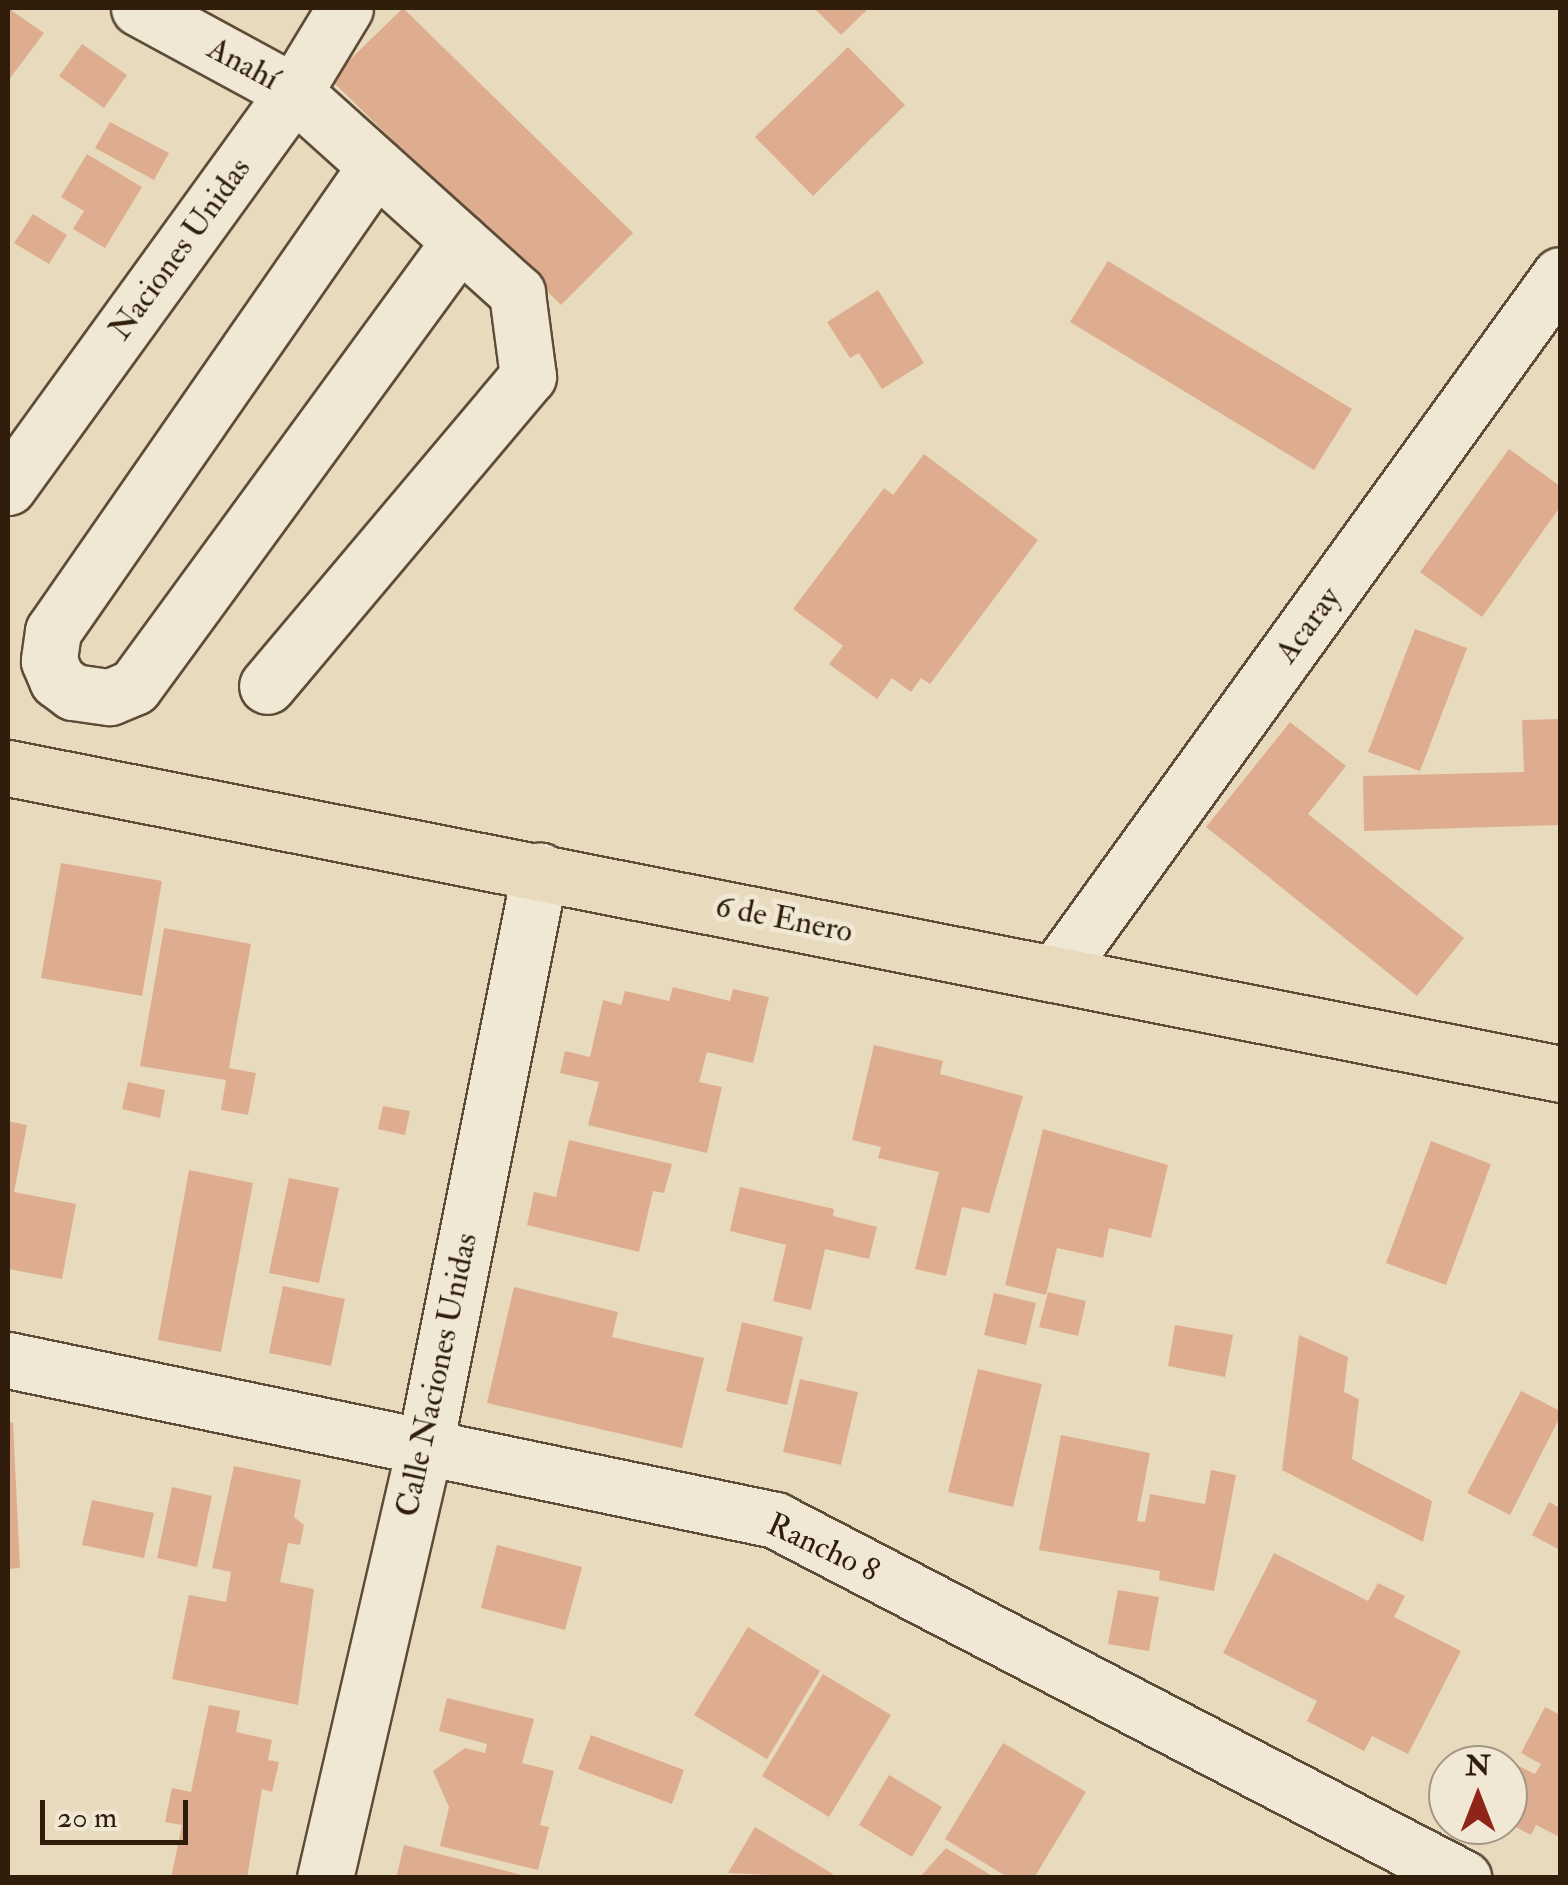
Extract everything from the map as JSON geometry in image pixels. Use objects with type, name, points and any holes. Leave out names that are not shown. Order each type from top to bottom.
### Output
[{"type":"main road","name":"6 de Enero","points":[[8,768],[1560,1074]]},
{"type":"street","name":"Anahí","points":[[139,8],[294,92],[518,293],[528,376],[267,686]]},
{"type":"street","name":"Naciones Unidas","points":[[8,486],[294,92],[345,8]]},
{"type":"street","points":[[376,166],[53,632],[49,662],[57,680],[72,692],[110,697],[134,688],[460,241]]},
{"type":"street","name":"Acaray","points":[[1056,974],[1560,275]]},
{"type":"street","name":"Calle Naciones Unidas","points":[[325,1878],[424,1450],[540,870]]},
{"type":"street","name":"Rancho 8","points":[[8,1360],[424,1450],[774,1520],[1463,1878]]},
{"type":"building","points":[[8,8],[44,33],[8,81]]},
{"type":"building","points":[[403,8],[633,233],[561,305],[330,79]]},
{"type":"building","points":[[814,8],[869,8],[841,35]]},
{"type":"building","points":[[82,44],[127,75],[104,108],[59,76]]},
{"type":"building","points":[[848,47],[905,105],[813,196],[755,137]]},
{"type":"building","points":[[110,122],[169,153],[154,180],[95,148]]},
{"type":"building","points":[[87,154],[142,187],[105,248],[73,229],[84,211],[61,197]]},
{"type":"building","points":[[33,214],[67,235],[49,264],[14,243]]},
{"type":"building","points":[[1108,261],[1352,409],[1314,470],[1070,322]]},
{"type":"building","points":[[878,290],[924,363],[882,389],[859,353],[850,358],[827,322]]},
{"type":"building","points":[[1509,449],[1560,486],[1560,507],[1482,617],[1420,572]]},
{"type":"building","points":[[924,454],[1038,540],[930,684],[921,678],[911,692],[892,678],[877,699],[829,664],[843,646],[793,609],[884,488],[893,495]]},
{"type":"building","points":[[1415,629],[1467,648],[1420,771],[1368,752]]},
{"type":"building","points":[[1560,719],[1560,825],[1364,831],[1363,776],[1524,772],[1522,720]]},
{"type":"building","points":[[1290,722],[1346,766],[1308,814],[1464,938],[1417,996],[1206,827]]},
{"type":"building","points":[[61,863],[162,881],[142,996],[41,978]]},
{"type":"building","points":[[164,928],[251,944],[229,1068],[256,1073],[248,1115],[221,1110],[226,1080],[140,1066]]},
{"type":"building","points":[[673,987],[730,1001],[733,989],[769,997],[753,1063],[707,1052],[699,1082],[722,1087],[707,1153],[588,1125],[599,1082],[560,1073],[565,1051],[590,1057],[603,1000],[621,1005],[625,991],[669,1001]]},
{"type":"building","points":[[874,1045],[943,1061],[940,1074],[1023,1096],[989,1213],[962,1207],[946,1276],[915,1269],[939,1172],[878,1158],[881,1147],[852,1140]]},
{"type":"building","points":[[128,1082],[165,1090],[160,1118],[122,1109]]},
{"type":"building","points":[[383,1106],[410,1111],[405,1135],[378,1129]]},
{"type":"building","points":[[8,1121],[27,1125],[14,1192],[76,1204],[62,1279],[8,1269]]},
{"type":"building","points":[[1043,1129],[1168,1165],[1151,1238],[1109,1228],[1103,1258],[1057,1248],[1046,1295],[1005,1285]]},
{"type":"building","points":[[569,1140],[672,1164],[664,1193],[653,1191],[639,1252],[527,1225],[534,1192],[556,1197]]},
{"type":"building","points":[[1431,1141],[1491,1164],[1446,1285],[1386,1263]]},
{"type":"building","points":[[189,1170],[253,1183],[221,1352],[158,1340]]},
{"type":"building","points":[[289,1178],[339,1188],[319,1283],[269,1273]]},
{"type":"building","points":[[740,1187],[834,1209],[833,1216],[877,1227],[869,1259],[825,1249],[811,1310],[773,1301],[786,1245],[730,1231]]},
{"type":"building","points":[[283,1286],[345,1299],[331,1366],[269,1353]]},
{"type":"building","points":[[514,1287],[618,1312],[612,1337],[704,1358],[682,1448],[487,1403]]},
{"type":"building","points":[[1048,1292],[1086,1301],[1078,1336],[1039,1327]]},
{"type":"building","points":[[994,1293],[1036,1303],[1026,1345],[984,1335]]},
{"type":"building","points":[[742,1322],[803,1337],[787,1405],[726,1391]]},
{"type":"building","points":[[1175,1325],[1233,1335],[1225,1377],[1168,1366]]},
{"type":"building","points":[[1299,1335],[1348,1357],[1344,1392],[1359,1399],[1352,1459],[1432,1501],[1423,1542],[1282,1470]]},
{"type":"building","points":[[978,1369],[1042,1384],[1013,1507],[948,1492]]},
{"type":"building","points":[[800,1379],[858,1392],[841,1465],[783,1452]]},
{"type":"building","points":[[1521,1391],[1560,1411],[1560,1417],[1510,1515],[1467,1493]]},
{"type":"building","points":[[13,1422],[20,1568],[8,1569],[8,1423]]},
{"type":"building","points":[[1061,1435],[1150,1453],[1137,1521],[1145,1522],[1150,1494],[1205,1504],[1211,1470],[1236,1475],[1214,1591],[1159,1580],[1160,1571],[1039,1550]]},
{"type":"building","points":[[234,1466],[301,1480],[294,1517],[304,1525],[300,1545],[288,1543],[280,1582],[314,1589],[298,1705],[172,1679],[189,1595],[226,1602],[231,1572],[212,1568]]},
{"type":"building","points":[[172,1487],[212,1496],[197,1567],[157,1558]]},
{"type":"building","points":[[92,1500],[154,1513],[144,1558],[82,1545]]},
{"type":"building","points":[[1549,1502],[1560,1508],[1560,1550],[1532,1535]]},
{"type":"building","points":[[497,1545],[582,1567],[565,1630],[481,1608]]},
{"type":"building","points":[[1274,1553],[1368,1601],[1378,1583],[1405,1596],[1394,1617],[1461,1651],[1408,1754],[1372,1736],[1364,1751],[1307,1721],[1317,1701],[1223,1653]]},
{"type":"building","points":[[1118,1590],[1159,1597],[1149,1651],[1108,1644]]},
{"type":"building","points":[[748,1627],[820,1671],[767,1759],[694,1715]]},
{"type":"building","points":[[823,1674],[891,1715],[829,1817],[762,1776]]},
{"type":"building","points":[[447,1698],[534,1719],[522,1763],[554,1771],[540,1825],[549,1827],[538,1870],[440,1846],[449,1807],[433,1771],[465,1748],[485,1753],[487,1744],[439,1731]]},
{"type":"building","points":[[209,1705],[240,1711],[236,1732],[272,1740],[268,1760],[279,1762],[272,1792],[262,1789],[247,1878],[171,1878],[182,1825],[165,1822],[172,1788],[191,1792]]},
{"type":"building","points":[[1545,1707],[1560,1715],[1560,1837],[1536,1825],[1531,1835],[1528,1833],[1528,1770],[1535,1774],[1541,1764],[1528,1757],[1525,1745]]},
{"type":"building","points":[[591,1735],[684,1770],[672,1804],[578,1769]]},
{"type":"building","points":[[1003,1743],[1086,1792],[1034,1878],[1009,1878],[945,1839]]},
{"type":"building","points":[[889,1775],[942,1807],[912,1857],[859,1825]]},
{"type":"building","points":[[755,1827],[833,1874],[831,1878],[728,1873]]},
{"type":"building","points":[[404,1845],[526,1876],[526,1878],[396,1878]]},
{"type":"building","points":[[946,1848],[996,1878],[919,1878]]}]
